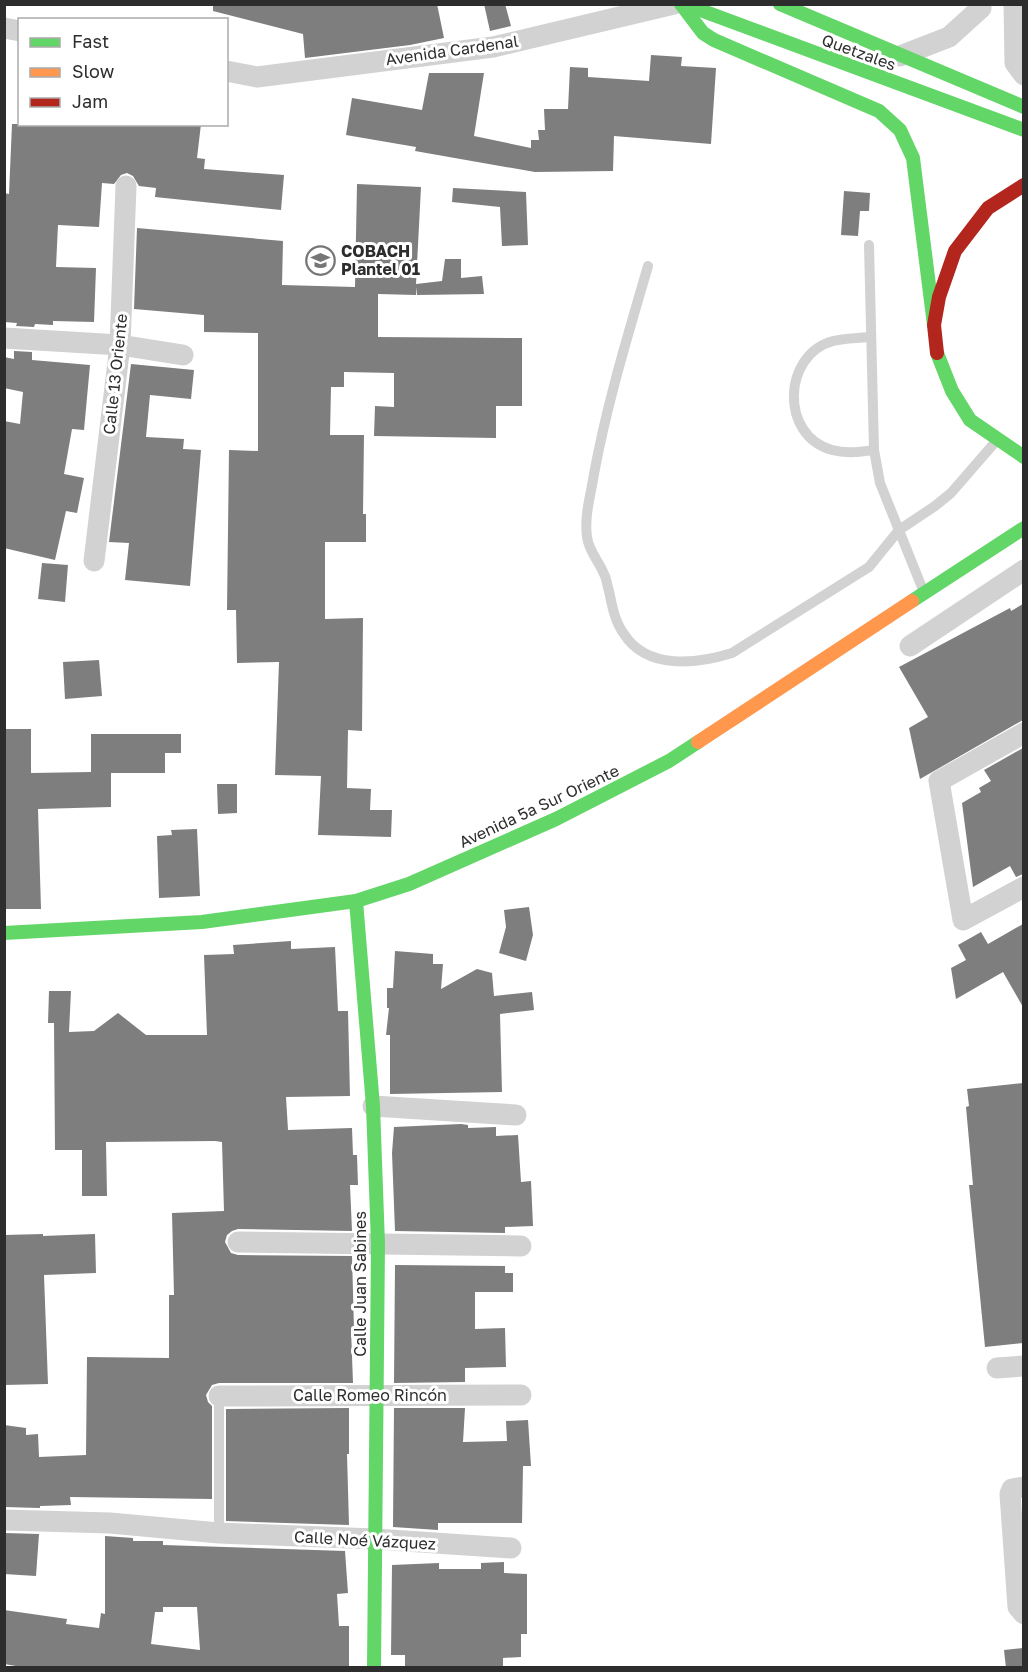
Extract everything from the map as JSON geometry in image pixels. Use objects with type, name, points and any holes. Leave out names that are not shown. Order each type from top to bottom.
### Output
[{"type":"street","name":"Avenida Cardenal","points":[[228,71],[257,77],[493,47],[674,4]]},
{"type":"street","name":"Quetzales","points":[[682,4],[1023,130]]},
{"type":"street","points":[[682,4],[703,33],[879,111],[900,130],[913,158],[937,354],[952,391],[970,420],[1023,458]]},
{"type":"street","points":[[900,57],[949,37],[981,8],[981,4]]},
{"type":"street","points":[[1014,4],[1015,63],[1023,75]]},
{"type":"street","name":"Quetzales","points":[[787,6],[900,57],[1023,107]]},
{"type":"street","points":[[934,325],[939,297],[955,251],[988,208],[1023,185]]},
{"type":"street","name":"Calle 13 Oriente","points":[[94,561],[120,345],[126,186]]},
{"type":"street","points":[[4,338],[120,345],[183,355]]},
{"type":"street","name":"Avenida 5a Sur Oriente","points":[[4,933],[202,922],[356,901],[409,884],[556,819],[669,761],[1023,528]]},
{"type":"street","points":[[910,646],[1023,570]]},
{"type":"street","points":[[1023,733],[939,781],[963,920],[1023,888]]},
{"type":"street","name":"Calle Juan Sabines","points":[[356,901],[373,1106],[378,1244],[374,1668]]},
{"type":"street","points":[[373,1106],[516,1114]]},
{"type":"street","points":[[238,1242],[521,1246]]},
{"type":"street","points":[[997,1368],[1023,1366]]},
{"type":"street","name":"Calle Romeo Rincón","points":[[219,1396],[521,1395]]},
{"type":"street","points":[[1017,1490],[1018,1607],[1023,1614]]},
{"type":"street","name":"Calle Noé Vázquez","points":[[4,1520],[110,1522],[219,1533],[375,1539],[511,1548]]},
{"type":"lane","points":[[869,245],[874,450],[880,483],[924,593]]},
{"type":"lane","points":[[648,266],[602,430],[588,511],[587,537],[592,555],[604,573],[614,612],[624,635],[641,652],[661,660],[688,662],[709,660],[732,653],[869,567],[899,530],[951,493],[998,439]]},
{"type":"lane","points":[[870,337],[832,341],[815,351],[801,366],[794,385],[794,405],[800,424],[813,439],[830,450],[850,453],[874,450]]},
{"type":"lane","points":[[219,1396],[219,1533]]},
{"type":"building","points":[[213,4],[437,4],[444,38],[410,45],[305,58],[303,34],[213,11]]},
{"type":"building","points":[[484,4],[505,4],[511,26],[490,31]]},
{"type":"building","points":[[651,55],[682,57],[681,66],[716,68],[711,144],[614,136],[613,171],[535,172],[415,151],[416,147],[346,135],[352,98],[422,110],[429,73],[484,73],[474,136],[531,148],[531,140],[539,140],[538,130],[545,130],[544,109],[568,109],[570,67],[588,68],[588,77],[649,81]]},
{"type":"building","points":[[12,124],[18,124],[18,126],[201,126],[197,158],[205,159],[204,169],[284,175],[281,210],[155,197],[156,188],[139,186],[133,176],[127,173],[121,175],[114,184],[102,183],[99,227],[58,225],[56,267],[96,268],[94,322],[53,321],[53,325],[35,324],[34,327],[16,326],[17,323],[4,322],[4,193],[9,194]]},
{"type":"building","points":[[357,184],[421,187],[416,284],[442,281],[445,259],[461,259],[461,278],[482,276],[484,294],[417,295],[416,287],[416,295],[378,294],[378,337],[522,338],[522,406],[496,406],[496,438],[374,436],[375,406],[394,407],[394,373],[344,372],[344,387],[331,387],[330,435],[364,435],[363,514],[366,514],[366,542],[325,542],[325,619],[363,618],[362,731],[348,730],[347,788],[371,789],[370,810],[392,810],[391,837],[318,835],[321,776],[275,775],[279,662],[237,663],[236,610],[227,610],[229,450],[258,451],[258,333],[204,332],[204,315],[134,309],[137,228],[283,241],[282,285],[355,287]]},
{"type":"building","points":[[453,188],[526,192],[528,245],[502,246],[500,207],[452,202]]},
{"type":"building","points":[[844,191],[870,193],[869,211],[860,211],[858,236],[841,235]]},
{"type":"building","points":[[14,351],[32,352],[32,360],[90,365],[84,430],[72,429],[64,474],[84,478],[77,513],[66,511],[55,560],[4,548],[4,421],[20,424],[23,392],[4,388],[4,357],[14,359]]},
{"type":"building","points":[[131,364],[194,370],[191,399],[150,395],[146,437],[184,439],[183,449],[201,450],[190,586],[125,580],[129,543],[109,542]]},
{"type":"building","points":[[42,563],[68,565],[65,602],[38,599]]},
{"type":"building","points":[[1023,604],[1023,720],[920,779],[909,728],[928,717],[899,667],[1010,608],[1011,611]]},
{"type":"building","points":[[99,660],[102,696],[65,699],[63,662]]},
{"type":"building","points":[[4,729],[31,729],[31,773],[91,772],[91,734],[181,734],[181,753],[165,753],[165,773],[111,773],[111,807],[38,809],[41,909],[6,909]]},
{"type":"building","points":[[1023,748],[1023,874],[1016,877],[1010,866],[973,887],[962,803],[981,792],[979,788],[991,781],[984,770]]},
{"type":"building","points":[[217,784],[237,784],[237,813],[218,814]]},
{"type":"building","points":[[197,829],[200,896],[159,898],[157,836],[172,835],[171,830]]},
{"type":"building","points":[[529,907],[533,935],[526,961],[499,953],[506,927],[504,910]]},
{"type":"building","points":[[1023,924],[1023,1007],[1003,972],[956,999],[951,968],[966,960],[958,945],[981,932],[988,944]]},
{"type":"building","points":[[291,941],[291,949],[335,947],[338,1011],[348,1011],[350,1096],[286,1097],[288,1130],[352,1128],[353,1155],[357,1155],[358,1185],[350,1185],[352,1231],[238,1229],[227,1235],[225,1242],[231,1253],[238,1255],[352,1256],[353,1383],[219,1383],[212,1385],[206,1395],[212,1406],[212,1499],[70,1497],[71,1505],[40,1506],[40,1508],[4,1507],[4,1425],[26,1428],[26,1435],[38,1434],[39,1457],[86,1455],[87,1357],[169,1358],[169,1295],[174,1295],[172,1213],[224,1211],[222,1142],[215,1141],[106,1142],[107,1196],[82,1196],[82,1150],[55,1150],[54,1023],[48,1023],[49,991],[71,991],[69,1032],[94,1031],[118,1013],[146,1035],[207,1035],[204,955],[234,954],[233,945]]},
{"type":"building","points":[[395,951],[433,954],[433,964],[443,964],[441,989],[477,969],[492,973],[494,996],[532,992],[534,1010],[500,1014],[502,1092],[390,1094],[390,1035],[386,1035],[389,1008],[387,1008],[387,988],[393,988]]},
{"type":"building","points":[[1023,1083],[1023,1343],[985,1347],[969,1185],[973,1185],[966,1107],[969,1106],[967,1089]]},
{"type":"building","points":[[468,1125],[468,1128],[496,1127],[496,1136],[518,1135],[521,1182],[531,1181],[533,1226],[505,1227],[505,1233],[395,1231],[392,1153],[394,1127]]},
{"type":"building","points":[[43,1234],[43,1236],[95,1234],[96,1273],[44,1275],[48,1384],[4,1385],[4,1235]]},
{"type":"building","points":[[395,1265],[505,1266],[505,1273],[513,1273],[513,1292],[475,1292],[475,1329],[505,1328],[506,1367],[465,1368],[465,1382],[394,1383]]},
{"type":"building","points":[[349,1408],[349,1454],[347,1454],[349,1525],[226,1521],[226,1409]]},
{"type":"building","points":[[394,1408],[465,1408],[463,1442],[507,1441],[506,1421],[528,1420],[531,1466],[523,1466],[522,1523],[438,1523],[438,1530],[393,1527]]},
{"type":"building","points":[[4,1533],[39,1534],[36,1576],[4,1574]]},
{"type":"building","points":[[105,1536],[133,1538],[133,1541],[163,1541],[163,1545],[345,1551],[348,1593],[337,1594],[339,1626],[349,1626],[349,1668],[28,1668],[4,1664],[4,1610],[67,1619],[66,1624],[99,1628],[101,1613],[105,1614]],"holes":[[[163,1607],[197,1607],[200,1650],[151,1644],[155,1612],[163,1612]]]},
{"type":"building","points":[[504,1562],[504,1573],[527,1574],[527,1634],[521,1634],[521,1657],[503,1658],[503,1668],[405,1668],[405,1655],[391,1655],[392,1565],[439,1563],[439,1569],[481,1569],[481,1563]]},
{"type":"building","points":[[1023,1648],[1023,1668],[1006,1668],[1004,1650]]},
{"type":"traffic: fast","points":[[681,4],[703,33],[714,40],[879,111],[900,130],[913,158],[934,325]]},
{"type":"traffic: fast","points":[[684,4],[1024,130]]},
{"type":"traffic: fast","points":[[780,4],[1024,107]]},
{"type":"traffic: fast","points":[[937,353],[952,391],[970,420],[1024,457]]},
{"type":"traffic: fast","points":[[912,601],[1024,528]]},
{"type":"traffic: fast","points":[[4,933],[202,922],[356,901],[409,884],[556,819],[669,761],[698,742]]},
{"type":"traffic: fast","points":[[356,901],[373,1106],[378,1244],[374,1668]]},
{"type":"traffic: slow","points":[[698,742],[912,601]]},
{"type":"traffic: jam","points":[[937,353],[934,325],[939,297],[955,251],[988,208],[1024,185]]},
{"type":"place","name":"COBACH Plantel 01","points":[[320,260]]}]
